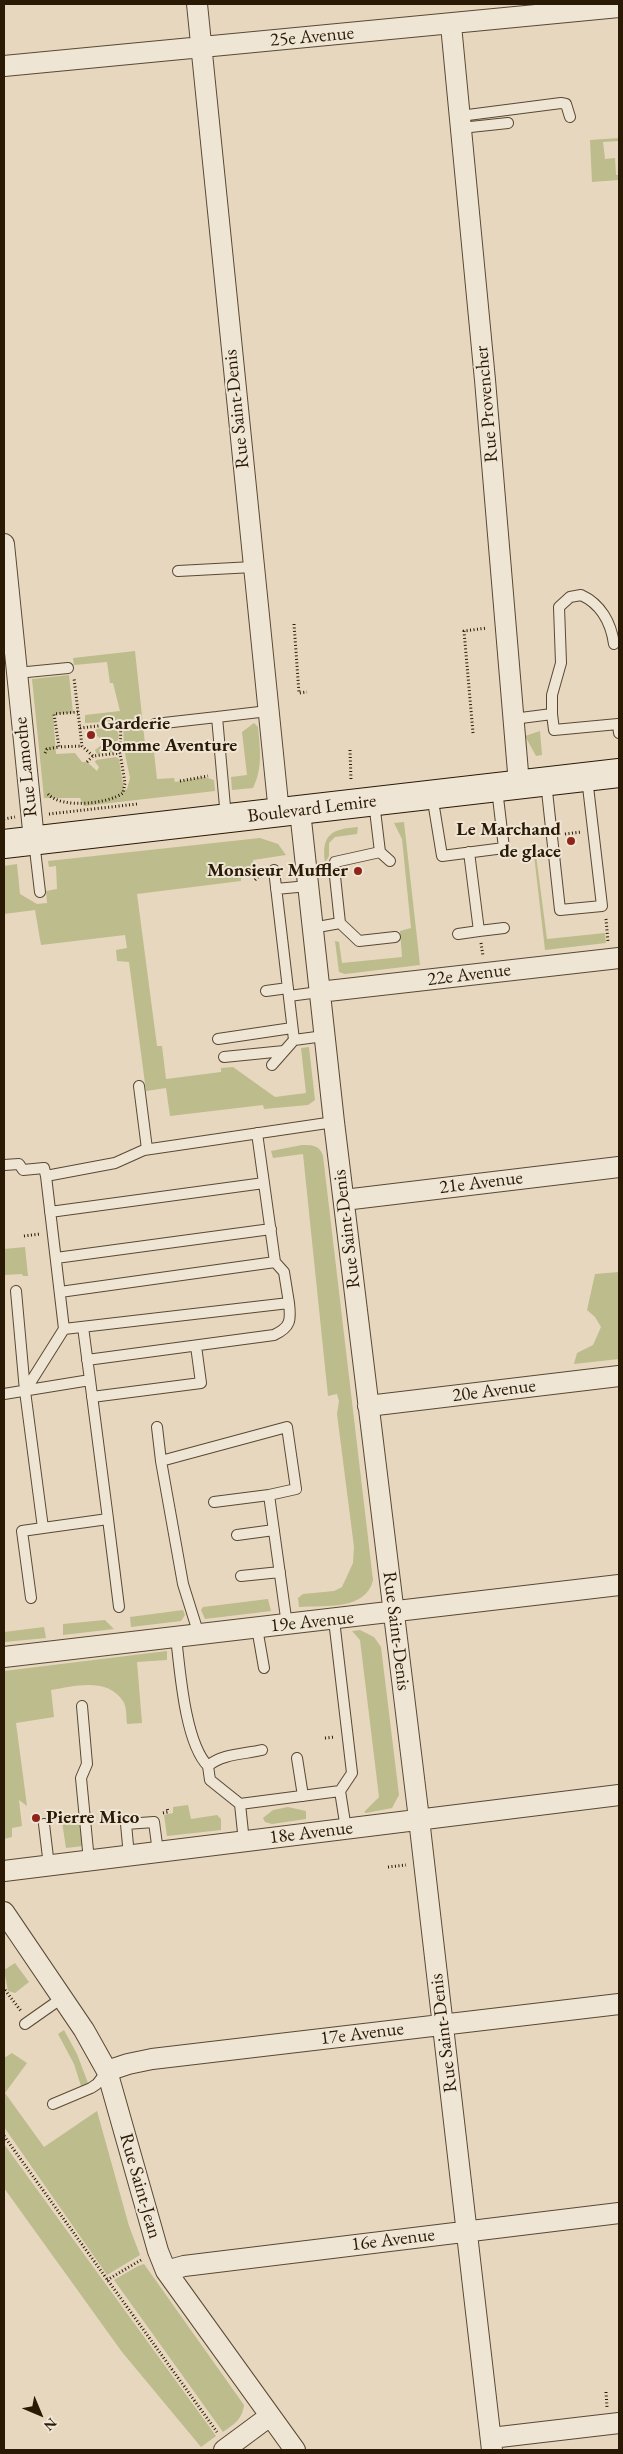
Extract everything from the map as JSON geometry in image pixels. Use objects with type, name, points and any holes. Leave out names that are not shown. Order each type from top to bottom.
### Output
[{"type":"main road","name":"Boulevard Lemire","points":[[4,844],[619,773]]},
{"type":"street","name":"Rue Saint-Denis","points":[[197,4],[268,711],[307,879],[334,1122],[419,1819],[491,2444]]},
{"type":"street","name":"25e Avenue","points":[[4,66],[451,25],[619,7]]},
{"type":"street","name":"Rue Provencher","points":[[451,25],[485,380],[513,719],[507,785]]},
{"type":"street","name":"Rue Lamothe","points":[[4,544],[34,840]]},
{"type":"street","name":"22e Avenue","points":[[319,992],[614,950]]},
{"type":"street","name":"21e Avenue","points":[[344,1200],[619,1167]]},
{"type":"street","name":"20e Avenue","points":[[368,1406],[619,1376]]},
{"type":"street","name":"19e Avenue","points":[[4,1657],[334,1620],[619,1585]]},
{"type":"street","name":"18e Avenue","points":[[4,1871],[619,1795]]},
{"type":"street","name":"Rue Saint-Jean","points":[[4,1912],[84,2030],[107,2071],[158,2251],[166,2271],[295,2450]]},
{"type":"street","name":"17e Avenue","points":[[107,2071],[152,2059],[619,2004]]},
{"type":"street","name":"16e Avenue","points":[[166,2271],[184,2266],[619,2213]]},
{"type":"street","points":[[221,2445],[270,2416]]},
{"type":"street","points":[[491,2444],[619,2423]]},
{"type":"lane","points":[[460,122],[485,113],[561,103],[566,104],[570,117]]},
{"type":"lane","points":[[485,113],[486,125]]},
{"type":"lane","points":[[460,122],[486,125],[508,123]]},
{"type":"lane","points":[[178,571],[253,566]]},
{"type":"lane","points":[[614,644],[604,615],[596,604],[581,595],[562,601],[558,613],[561,663],[552,695],[554,730],[619,726]]},
{"type":"lane","points":[[17,673],[71,672]]},
{"type":"lane","points":[[155,724],[268,711]]},
{"type":"lane","points":[[513,719],[552,714]]},
{"type":"lane","points":[[217,717],[226,819]]},
{"type":"lane","points":[[546,781],[560,910],[594,907],[602,906],[587,776]]},
{"type":"lane","points":[[432,794],[442,856],[504,848],[507,785]]},
{"type":"lane","points":[[374,801],[380,852],[390,861]]},
{"type":"lane","points":[[34,840],[40,892]]},
{"type":"lane","points":[[380,852],[368,859],[338,860],[334,867],[340,924],[359,941],[395,937]]},
{"type":"lane","points":[[470,852],[479,931]]},
{"type":"lane","points":[[276,889],[307,879],[334,867]]},
{"type":"lane","points":[[274,870],[294,1040]]},
{"type":"lane","points":[[312,928],[340,924]]},
{"type":"lane","points":[[458,934],[504,928]]},
{"type":"lane","points":[[266,991],[319,992]]},
{"type":"lane","points":[[218,1039],[292,1028]]},
{"type":"lane","points":[[272,1066],[294,1040],[324,1036]]},
{"type":"lane","points":[[224,1057],[284,1051]]},
{"type":"lane","points":[[139,1086],[147,1149]]},
{"type":"lane","points":[[46,1176],[114,1163],[147,1149],[334,1122]]},
{"type":"lane","points":[[87,1360],[269,1336],[284,1331],[291,1320],[284,1272],[275,1262],[257,1133]]},
{"type":"lane","points":[[4,1165],[19,1164],[23,1170],[44,1168],[64,1329],[25,1391]]},
{"type":"lane","points":[[50,1212],[264,1184]]},
{"type":"lane","points":[[56,1258],[270,1229]]},
{"type":"lane","points":[[60,1292],[275,1262]]},
{"type":"lane","points":[[16,1291],[25,1391],[43,1528]]},
{"type":"lane","points":[[64,1329],[288,1303]]},
{"type":"lane","points":[[83,1327],[119,1607]]},
{"type":"lane","points":[[92,1397],[201,1382],[196,1346]]},
{"type":"lane","points":[[4,1394],[90,1380]]},
{"type":"lane","points":[[157,1428],[183,1584],[199,1635]]},
{"type":"lane","points":[[161,1461],[287,1428],[296,1489],[269,1495],[214,1502]]},
{"type":"lane","points":[[269,1495],[287,1625]]},
{"type":"lane","points":[[31,1598],[22,1531],[108,1519]]},
{"type":"lane","points":[[237,1535],[274,1530]]},
{"type":"lane","points":[[241,1576],[280,1572]]},
{"type":"lane","points":[[334,1620],[352,1773],[340,1791],[346,1829]]},
{"type":"lane","points":[[258,1628],[264,1668]]},
{"type":"lane","points":[[176,1637],[181,1678],[193,1738],[200,1758],[208,1766],[210,1780],[240,1804],[244,1842]]},
{"type":"lane","points":[[82,1706],[87,1764],[81,1778],[89,1861]]},
{"type":"lane","points":[[208,1766],[222,1758],[262,1750]]},
{"type":"lane","points":[[298,1758],[303,1796]]},
{"type":"lane","points":[[240,1804],[340,1791]]},
{"type":"lane","points":[[144,1811],[145,1823]]},
{"type":"lane","points":[[129,1856],[126,1824],[154,1822],[158,1852]]},
{"type":"lane","points":[[44,1824],[49,1866]]},
{"type":"lane","points":[[27,2022],[62,1998]]},
{"type":"lane","points":[[53,2104],[91,2088],[97,2084],[107,2071]]},
{"type":"path","points":[[294,624],[299,693],[307,692]]},
{"type":"path","points":[[473,733],[464,631],[505,626]]},
{"type":"path","points":[[71,672],[82,746],[93,756]]},
{"type":"path","points":[[77,703],[84,702]]},
{"type":"path","points":[[58,747],[54,714],[78,712]]},
{"type":"path","points":[[48,787],[48,795],[54,801],[62,804],[109,800],[123,793],[126,783],[120,754],[119,744],[122,734],[120,727],[116,724],[80,728]]},
{"type":"path","points":[[45,755],[47,749],[82,746]]},
{"type":"path","points":[[350,750],[351,780]]},
{"type":"path","points":[[87,762],[93,756],[120,754]]},
{"type":"path","points":[[180,781],[196,777]]},
{"type":"path","points":[[560,835],[570,835],[586,831]]},
{"type":"path","points":[[605,910],[614,950]]},
{"type":"path","points":[[164,1812],[168,1812],[167,1808]]},
{"type":"path","points":[[388,1867],[406,1865]]},
{"type":"path","points":[[4,1989],[27,2022]]},
{"type":"path","points":[[4,2136],[107,2280],[221,2445]]},
{"type":"path","points":[[107,2280],[141,2260]]},
{"type":"green space","points":[[619,138],[619,141],[603,142],[605,159],[615,158],[616,175],[619,175],[619,180],[592,182],[590,140]]},
{"type":"green space","name":"Garderie Pomme Aventure","points":[[135,651],[146,753],[154,752],[157,779],[174,778],[175,782],[204,777],[214,780],[215,791],[84,806],[80,798],[44,798],[32,679],[69,675],[73,713],[53,714],[56,754],[75,753],[82,762],[87,762],[97,771],[99,767],[95,762],[96,760],[116,757],[119,759],[124,790],[127,789],[130,778],[124,749],[123,721],[85,723],[85,715],[120,711],[113,683],[110,683],[107,662],[74,665],[73,658]]},
{"type":"green space","points":[[254,723],[258,727],[260,750],[260,765],[256,780],[253,788],[232,790],[231,777],[247,775],[242,732]]},
{"type":"green space","points":[[111,727],[117,730],[119,736],[114,752],[97,754],[95,750],[103,744],[98,736],[94,739],[93,733],[97,729]]},
{"type":"green space","points":[[540,731],[542,755],[536,756],[525,736]]},
{"type":"green space","points":[[404,822],[420,965],[345,974],[339,972],[335,941],[339,942],[342,963],[402,957],[400,931],[411,928],[402,839],[394,823]]},
{"type":"green space","points":[[358,827],[357,834],[335,837],[329,843],[329,856],[325,863],[325,845],[330,835],[341,829]]},
{"type":"green space","points":[[260,838],[278,844],[286,855],[253,860],[255,875],[241,877],[241,881],[137,894],[157,1046],[162,1046],[166,1079],[221,1072],[221,1068],[233,1067],[275,1097],[306,1093],[301,1048],[309,1047],[315,1100],[308,1105],[264,1109],[263,1105],[170,1116],[166,1088],[146,1091],[129,962],[117,961],[116,950],[127,948],[125,935],[41,945],[35,910],[4,914],[4,866],[17,864],[20,894],[37,904],[47,903],[46,891],[57,889],[56,866],[49,867],[48,861]]},
{"type":"green space","points":[[534,855],[536,855],[547,939],[605,933],[606,943],[545,950]]},
{"type":"green space","points":[[302,1145],[318,1148],[323,1156],[373,1580],[369,1590],[353,1602],[332,1606],[299,1607],[298,1598],[303,1594],[334,1591],[342,1587],[353,1563],[354,1547],[337,1414],[339,1401],[337,1394],[328,1396],[303,1154],[273,1158],[271,1151]]},
{"type":"green space","points":[[25,1247],[28,1276],[23,1276],[22,1274],[4,1275],[4,1249]]},
{"type":"green space","points":[[619,1272],[619,1359],[574,1364],[577,1353],[593,1345],[601,1327],[595,1317],[587,1310],[595,1274]]},
{"type":"green space","points":[[268,1599],[271,1611],[205,1619],[201,1610],[203,1607]]},
{"type":"green space","points":[[183,1610],[185,1615],[181,1621],[131,1627],[130,1617]]},
{"type":"green space","points":[[105,1620],[114,1629],[63,1635],[63,1624]]},
{"type":"green space","points":[[44,1627],[46,1638],[4,1642],[4,1632]]},
{"type":"green space","points":[[360,1630],[374,1637],[381,1647],[399,1795],[392,1808],[366,1813],[364,1812],[379,1797],[360,1640],[352,1631]]},
{"type":"green space","points":[[167,1651],[167,1660],[137,1662],[142,1723],[127,1724],[124,1703],[116,1693],[100,1686],[80,1685],[51,1690],[54,1717],[16,1723],[27,1806],[19,1800],[22,1826],[12,1828],[12,1837],[4,1839],[4,1671]]},
{"type":"green space","points":[[188,1805],[191,1819],[217,1815],[221,1819],[221,1830],[167,1836],[164,1815],[173,1813],[173,1807]]},
{"type":"green space","points":[[288,1807],[306,1811],[306,1819],[272,1824],[265,1822],[263,1818],[273,1810]]},
{"type":"green space","points":[[79,1820],[83,1846],[66,1848],[62,1822]]},
{"type":"green space","points":[[15,1963],[29,1982],[15,1993],[8,1991],[4,1970]]},
{"type":"green space","points":[[64,2030],[77,2054],[88,2083],[81,2086],[74,2064],[58,2034]]},
{"type":"green space","points":[[12,2053],[27,2063],[5,2093],[44,2147],[97,2111],[129,2226],[140,2255],[107,2275],[4,2127],[4,2058]]},
{"type":"green space","points":[[4,2144],[216,2436],[201,2447],[122,2352],[4,2188]]},
{"type":"green space","points":[[144,2264],[244,2405],[239,2418],[223,2432],[114,2280]]},
{"type":"place","name":"Garderie Pomme Aventure","points":[[91,735]]},
{"type":"place","name":"Le Marchand de glace","points":[[571,841]]},
{"type":"place","name":"Monsieur Muffler","points":[[358,871]]},
{"type":"place","name":"Pierre Mico","points":[[36,1818]]}]
